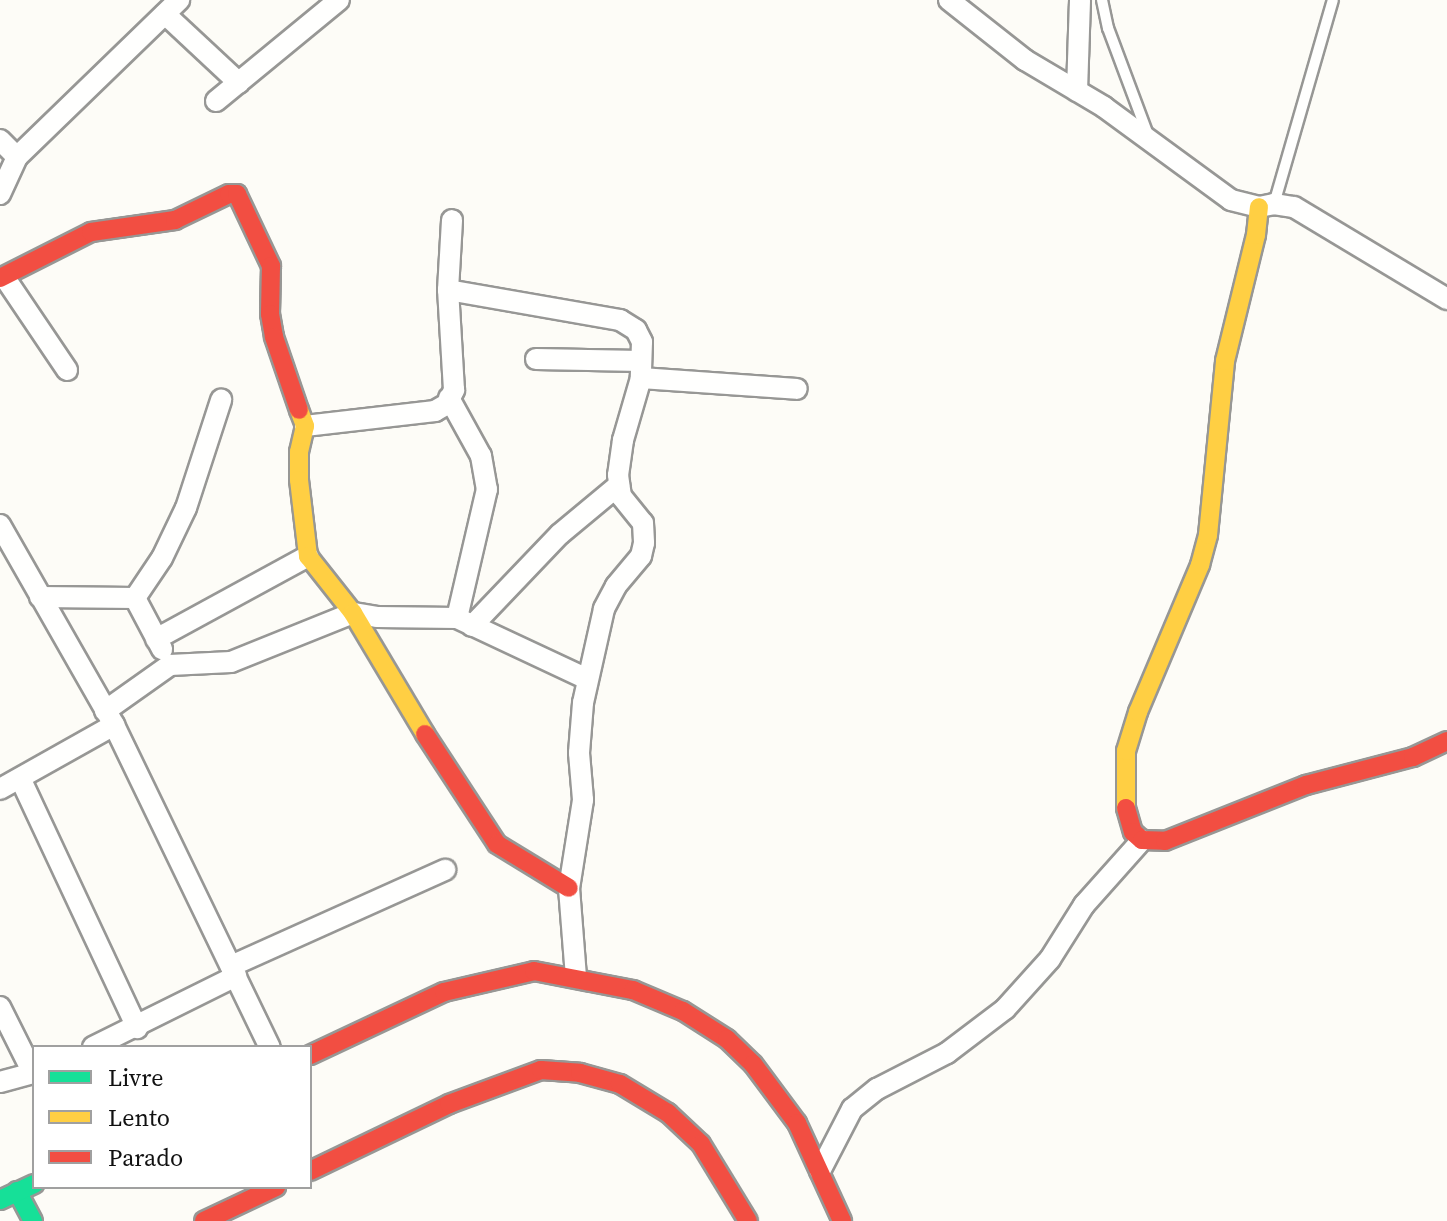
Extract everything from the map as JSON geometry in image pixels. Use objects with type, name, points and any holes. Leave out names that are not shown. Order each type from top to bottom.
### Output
[{"type":"street","points":[[216,101],[339,0]]},
{"type":"street","points":[[949,0],[1025,60],[1077,91],[1231,200],[1294,207],[1447,299]]},
{"type":"street","points":[[1077,91],[1080,0]]},
{"type":"street","points":[[0,194],[17,157],[172,7],[239,83]]},
{"type":"street","points":[[0,140],[17,157]]},
{"type":"street","points":[[67,370],[2,278],[91,232],[175,220],[229,194],[237,194],[271,266],[270,314],[274,337],[305,426],[299,452],[299,480],[308,556],[353,613],[440,759],[497,844],[569,888]]},
{"type":"street","points":[[1266,205],[1240,289],[1225,361],[1214,492],[1204,550],[1138,712],[1126,751],[1126,816],[1133,832],[1142,840],[1165,841],[1306,785],[1413,757],[1447,741]]},
{"type":"street","points":[[305,426],[435,411],[449,398],[454,390],[448,290],[452,220]]},
{"type":"street","points":[[448,290],[620,320],[636,330],[642,342],[641,370],[623,440],[619,485],[621,496],[643,523],[644,543],[641,556],[616,586],[604,609],[587,679],[579,753],[583,800],[569,888],[576,977]]},
{"type":"street","points":[[536,359],[797,389]]},
{"type":"street","points":[[449,398],[481,456],[487,489],[465,622]]},
{"type":"street","points":[[135,598],[162,558],[186,508],[221,400]]},
{"type":"street","points":[[465,622],[560,534],[619,485]]},
{"type":"street","points":[[0,525],[110,718],[269,1045]]},
{"type":"street","points":[[156,639],[308,556]]},
{"type":"street","points":[[40,597],[135,598]]},
{"type":"street","points":[[135,598],[170,665]]},
{"type":"street","points":[[0,789],[21,780],[110,718],[170,665],[231,662],[353,613],[465,622],[587,679]]},
{"type":"street","points":[[21,780],[137,1028]]},
{"type":"street","points":[[820,1171],[852,1109],[877,1089],[947,1053],[1005,1009],[1050,959],[1084,905],[1142,840]]},
{"type":"street","points":[[98,1045],[137,1028],[233,971],[445,870]]},
{"type":"street","points":[[312,1054],[444,992],[534,971],[633,990],[683,1011],[727,1039],[777,1092],[797,1123],[842,1221]]},
{"type":"street","points":[[0,1007],[32,1069]]},
{"type":"street","points":[[312,1170],[449,1104],[541,1070],[580,1073],[620,1084],[668,1113],[701,1144],[748,1221]]},
{"type":"street","points":[[0,1082],[32,1074]]},
{"type":"street","points":[[0,1200],[26,1188],[33,1221]]},
{"type":"street","points":[[204,1221],[272,1189]]},
{"type":"lane","points":[[1102,0],[1108,28],[1150,141]]},
{"type":"lane","points":[[1266,205],[1333,0]]},
{"type":"traffic: fast","points":[[0,1200],[32,1185]]},
{"type":"traffic: fast","points":[[17,1191],[33,1221]]},
{"type":"traffic: slow","points":[[1126,808],[1126,751],[1138,712],[1200,565],[1208,535],[1225,361],[1256,235],[1259,207]]},
{"type":"traffic: slow","points":[[299,410],[305,426],[299,452],[299,480],[308,556],[353,613],[425,734]]},
{"type":"traffic: jam","points":[[0,278],[91,232],[175,220],[229,194],[237,194],[271,266],[270,314],[274,337],[299,410]]},
{"type":"traffic: jam","points":[[425,734],[497,844],[569,888]]},
{"type":"traffic: jam","points":[[1126,808],[1133,832],[1142,840],[1165,841],[1306,785],[1413,757],[1447,741]]},
{"type":"traffic: jam","points":[[312,1054],[444,992],[534,971],[633,990],[683,1011],[727,1039],[753,1064],[797,1123],[842,1221]]},
{"type":"traffic: jam","points":[[312,1170],[449,1104],[541,1070],[580,1073],[620,1084],[668,1113],[701,1144],[748,1221]]},
{"type":"traffic: jam","points":[[204,1221],[272,1189]]}]
